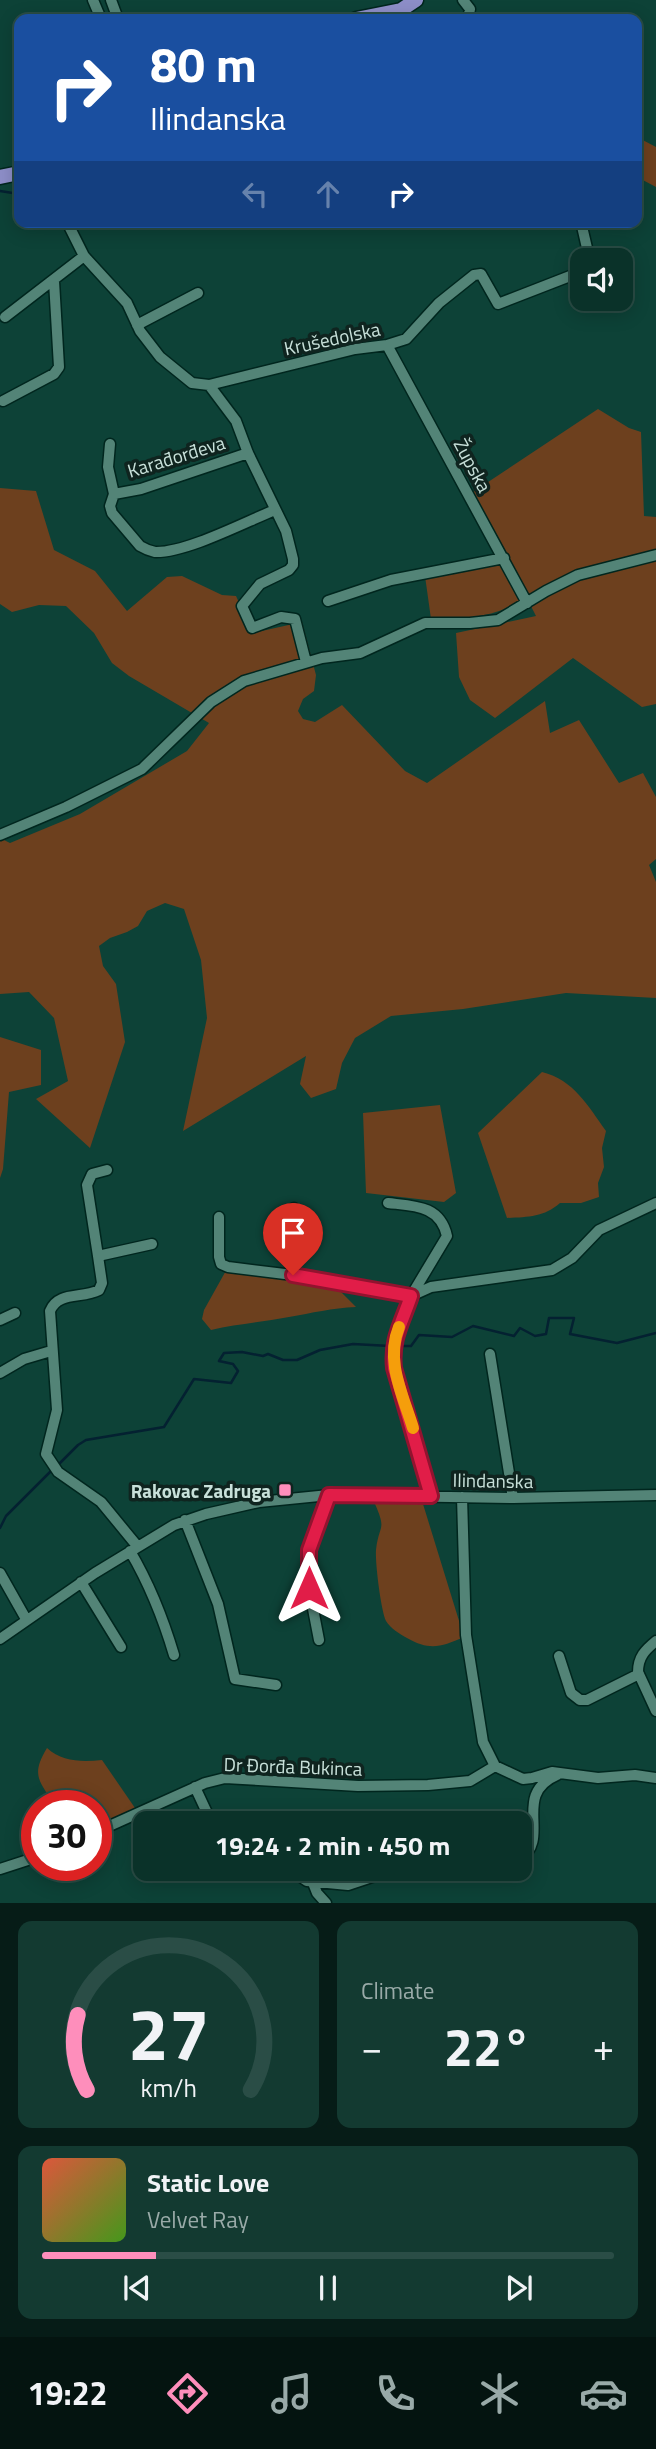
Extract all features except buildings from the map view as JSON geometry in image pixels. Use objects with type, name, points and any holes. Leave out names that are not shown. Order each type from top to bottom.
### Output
[{"type":"main road","points":[[381,14],[401,10],[416,0]]},
{"type":"street","points":[[70,228],[84,256],[127,303],[137,325],[160,358],[192,383],[209,385]]},
{"type":"street","points":[[582,228],[587,248]]},
{"type":"street","points":[[5,317],[84,256]]},
{"type":"street","name":"Krušedolska","points":[[209,385],[406,339],[439,303],[474,275],[481,274],[498,304],[570,276]]},
{"type":"street","points":[[4,401],[54,374],[59,367],[54,281]]},
{"type":"street","points":[[137,325],[198,293]]},
{"type":"street","name":"Župska","points":[[387,345],[527,603]]},
{"type":"street","name":"Karađorđeva","points":[[209,385],[236,421],[248,453],[286,531],[293,565],[289,570],[260,584],[242,606],[252,628],[281,617],[295,619],[306,662]]},
{"type":"street","points":[[110,444],[108,467],[114,494],[110,506],[112,513],[140,546],[153,552],[197,542],[275,510]]},
{"type":"street","name":"Karađorđeva","points":[[114,494],[141,489],[248,453]]},
{"type":"street","points":[[0,835],[66,807],[142,769],[211,702],[244,681],[306,662],[359,653],[425,623],[498,620],[578,575],[656,555]]},
{"type":"street","points":[[328,601],[391,580],[504,558]]},
{"type":"street","points":[[107,1170],[92,1174],[87,1185],[102,1283],[99,1290],[91,1294],[59,1298],[50,1311],[57,1410],[46,1454],[58,1472],[102,1502],[134,1549],[153,1592],[174,1655]]},
{"type":"street","points":[[388,1203],[418,1206],[436,1214],[444,1223],[447,1236],[411,1296],[393,1347],[394,1368],[431,1496]]},
{"type":"street","points":[[219,1217],[219,1257],[221,1264],[228,1267],[293,1275],[411,1296],[431,1287],[552,1270],[572,1258],[599,1230],[656,1203]]},
{"type":"street","points":[[293,1275],[294,1208]]},
{"type":"street","points":[[99,1256],[152,1244]]},
{"type":"street","points":[[0,1320],[15,1313]]},
{"type":"street","points":[[0,1373],[24,1359],[51,1351]]},
{"type":"street","points":[[490,1354],[513,1498]]},
{"type":"street","points":[[318,1640],[309,1588],[309,1550],[329,1495]]},
{"type":"street","name":"Ilindanska","points":[[0,1639],[81,1582],[185,1520],[274,1500],[329,1495],[513,1498],[656,1495]]},
{"type":"street","points":[[462,1497],[466,1634],[471,1677],[483,1742],[495,1766],[523,1779],[552,1772],[598,1778],[635,1775],[656,1778]]},
{"type":"street","points":[[185,1520],[218,1604],[235,1679],[276,1685]]},
{"type":"street","points":[[0,1573],[26,1619]]},
{"type":"street","points":[[81,1582],[121,1647]]},
{"type":"street","points":[[655,1706],[639,1674],[638,1665],[643,1652],[656,1642]]},
{"type":"street","points":[[559,1656],[571,1693],[580,1700],[587,1700],[639,1674]]},
{"type":"street","name":"Dr Đorđa Bukinca","points":[[112,1825],[195,1787],[225,1778],[358,1786],[428,1785],[464,1782],[495,1766]]},
{"type":"street","points":[[532,1840],[535,1794],[548,1779],[563,1773]]},
{"type":"street","points":[[195,1787],[206,1811]]},
{"type":"street","points":[[0,1869],[21,1862]]},
{"type":"street","points":[[326,1903],[317,1893],[313,1882],[348,1885],[360,1881]]},
{"type":"shaded area","points":[[642,140],[656,147],[656,187],[642,180]]},
{"type":"shaded area","points":[[598,409],[629,428],[641,432],[644,516],[656,517],[656,704],[642,707],[573,658],[495,718],[470,700],[459,677],[456,633],[536,616],[473,492]]},
{"type":"shaded area","points":[[0,488],[36,491],[54,550],[95,571],[127,611],[167,577],[182,576],[222,595],[236,596],[253,633],[302,622],[316,675],[314,691],[303,699],[298,711],[303,719],[315,722],[342,705],[405,771],[427,783],[545,701],[550,733],[579,720],[619,783],[643,773],[656,797],[656,859],[649,865],[656,882],[656,998],[566,993],[463,1009],[391,1016],[355,1038],[342,1063],[336,1089],[311,1098],[300,1084],[306,1056],[183,1131],[207,1018],[201,960],[184,909],[165,903],[147,911],[138,926],[99,946],[103,966],[116,984],[125,1042],[90,1148],[36,1099],[68,1081],[54,1018],[29,992],[0,994],[0,838],[10,843],[80,814],[187,751],[209,723],[129,676],[112,663],[94,633],[66,606],[39,605],[12,612],[0,604]]},
{"type":"shaded area","points":[[502,561],[522,600],[489,614],[431,619],[425,576]]},
{"type":"shaded area","points":[[0,1037],[41,1050],[41,1085],[9,1092],[0,1178]]},
{"type":"shaded area","points":[[542,1072],[572,1088],[606,1131],[602,1148],[604,1167],[598,1183],[599,1197],[581,1203],[560,1203],[535,1215],[507,1218],[478,1133]]},
{"type":"shaded area","points":[[440,1105],[456,1193],[444,1202],[366,1193],[363,1113]]},
{"type":"shaded area","points":[[228,1267],[331,1282],[356,1307],[211,1330],[202,1319],[204,1310]]},
{"type":"shaded area","points":[[375,1504],[423,1504],[464,1637],[442,1645],[422,1645],[398,1633],[386,1621],[377,1575],[376,1550],[381,1524]]},
{"type":"shaded area","points":[[47,1748],[59,1756],[73,1760],[102,1760],[135,1808],[112,1820],[112,1790],[45,1790],[38,1772]]},
{"type":"waterway","points":[[0,191],[14,193]]},
{"type":"waterway","points":[[397,1346],[411,1346],[419,1335],[452,1337],[473,1326],[514,1336],[520,1328],[535,1336],[546,1334],[549,1318],[574,1318],[570,1334],[617,1343],[656,1333]]},
{"type":"waterway","points":[[58,1465],[86,1440],[164,1427],[194,1379],[231,1383],[238,1371],[233,1364],[219,1361],[224,1353],[242,1352],[263,1356],[268,1354],[283,1360],[297,1360],[320,1350],[353,1344],[390,1346]]},
{"type":"waterway","points":[[0,1528],[6,1516],[53,1469]]},
{"type":"slow traffic","points":[[399,1327],[394,1342],[394,1368],[413,1428]]},
{"type":"place","name":"Rakovac Zadruga","points":[[285,1490]]},
{"type":"route","points":[[293,1275],[411,1296],[394,1342],[394,1368],[431,1496],[329,1495],[309,1550],[309,1588]]}]
